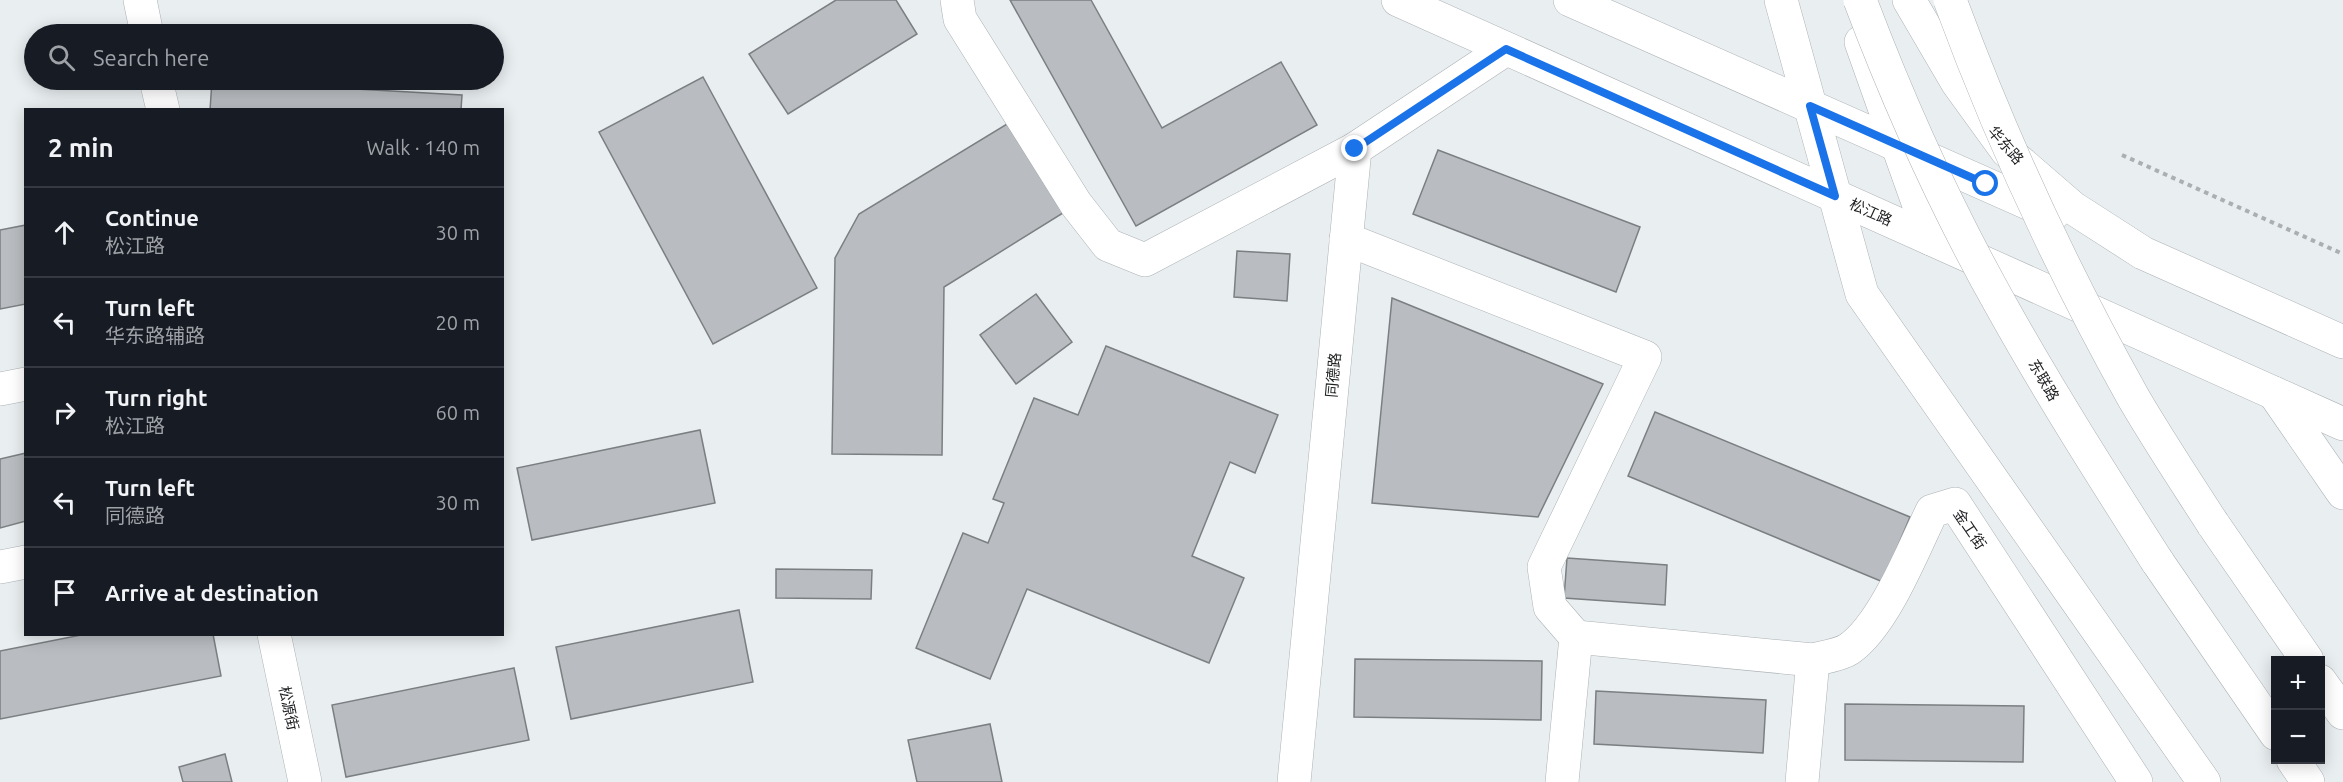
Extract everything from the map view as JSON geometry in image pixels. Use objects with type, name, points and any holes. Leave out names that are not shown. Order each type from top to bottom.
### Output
[{"type":"main road","points":[[140,0],[145,24]]},
{"type":"main road","points":[[957,0],[960,19],[1076,204],[1108,245],[1145,260],[1355,149],[1506,49]]},
{"type":"main road","name":"松江路","points":[[1398,0],[2343,424]]},
{"type":"main road","points":[[1570,0],[2343,342]]},
{"type":"main road","points":[[1781,0],[1862,294],[2204,782]]},
{"type":"main road","points":[[1846,0],[1931,239]]},
{"type":"main road","name":"东联路","points":[[1860,0],[1885,67],[1932,171],[2002,308],[2075,432],[2157,561],[2271,727]]},
{"type":"main road","name":"华东路","points":[[1909,0],[1957,82],[2007,151],[2073,208],[2142,253]]},
{"type":"main road","points":[[1927,0],[1957,82]]},
{"type":"main road","points":[[1950,0],[2014,159],[2071,277],[2134,398],[2213,524],[2304,656]]},
{"type":"main road","points":[[158,90],[163,108]]},
{"type":"main road","name":"同德路","points":[[1294,782],[1355,149]]},
{"type":"main road","points":[[1346,239],[1645,357],[1544,567],[1550,607],[1576,637],[1813,660],[1802,782]]},
{"type":"main road","points":[[0,389],[24,384]]},
{"type":"main road","points":[[2274,393],[2343,493]]},
{"type":"main road","name":"金工街","points":[[1813,660],[1848,650],[1872,625],[1894,591],[1932,511],[1955,504],[2136,782]]},
{"type":"main road","points":[[0,567],[24,562]]},
{"type":"main road","name":"松源街","points":[[274,636],[305,782]]},
{"type":"main road","points":[[1562,782],[1576,637]]},
{"type":"main road","points":[[2325,688],[2343,713]]},
{"type":"main road","points":[[2296,764],[2308,782]]},
{"type":"path","points":[[2122,155],[2343,254]]},
{"type":"building","points":[[836,0],[896,0],[917,34],[788,114],[749,54]]},
{"type":"building","points":[[1010,0],[1091,0],[1162,128],[1281,62],[1317,125],[1136,226]]},
{"type":"building","points":[[703,77],[817,288],[713,344],[599,132]]},
{"type":"building","points":[[211,90],[373,90],[462,95],[461,108],[210,108]]},
{"type":"building","points":[[1007,124],[1063,213],[944,287],[942,455],[832,454],[835,258],[859,214]]},
{"type":"building","points":[[1438,150],[1640,227],[1616,292],[1413,214]]},
{"type":"building","points":[[24,225],[24,304],[0,309],[0,230]]},
{"type":"building","points":[[1237,251],[1290,254],[1287,301],[1234,297]]},
{"type":"building","points":[[1036,294],[1072,342],[1016,384],[980,335]]},
{"type":"building","points":[[1392,298],[1603,384],[1538,517],[1372,503]]},
{"type":"building","points":[[1106,346],[1278,415],[1255,473],[1230,462],[1192,556],[1244,578],[1209,663],[1027,589],[990,679],[916,648],[963,533],[988,543],[1004,503],[993,499],[1034,398],[1078,415]]},
{"type":"building","points":[[1655,412],[1910,517],[1883,582],[1628,476]]},
{"type":"building","points":[[700,430],[715,503],[532,540],[517,468]]},
{"type":"building","points":[[24,453],[24,522],[0,528],[0,459]]},
{"type":"building","points":[[1567,558],[1667,565],[1665,605],[1564,598]]},
{"type":"building","points":[[776,569],[872,570],[871,599],[776,598]]},
{"type":"building","points":[[739,610],[753,682],[571,719],[556,647]]},
{"type":"building","points":[[76,636],[213,636],[221,676],[0,719],[0,651]]},
{"type":"building","points":[[1355,659],[1542,661],[1541,720],[1354,717]]},
{"type":"building","points":[[514,668],[529,740],[346,777],[332,705]]},
{"type":"building","points":[[1596,691],[1766,700],[1763,753],[1594,744]]},
{"type":"building","points":[[1845,704],[2024,706],[2023,762],[1845,760]]},
{"type":"building","points":[[990,724],[1002,782],[917,782],[908,740]]},
{"type":"building","points":[[225,754],[232,782],[183,782],[179,767]]},
{"type":"route","points":[[1355,149],[1506,49],[1835,196],[1810,106],[1986,184]]}]
